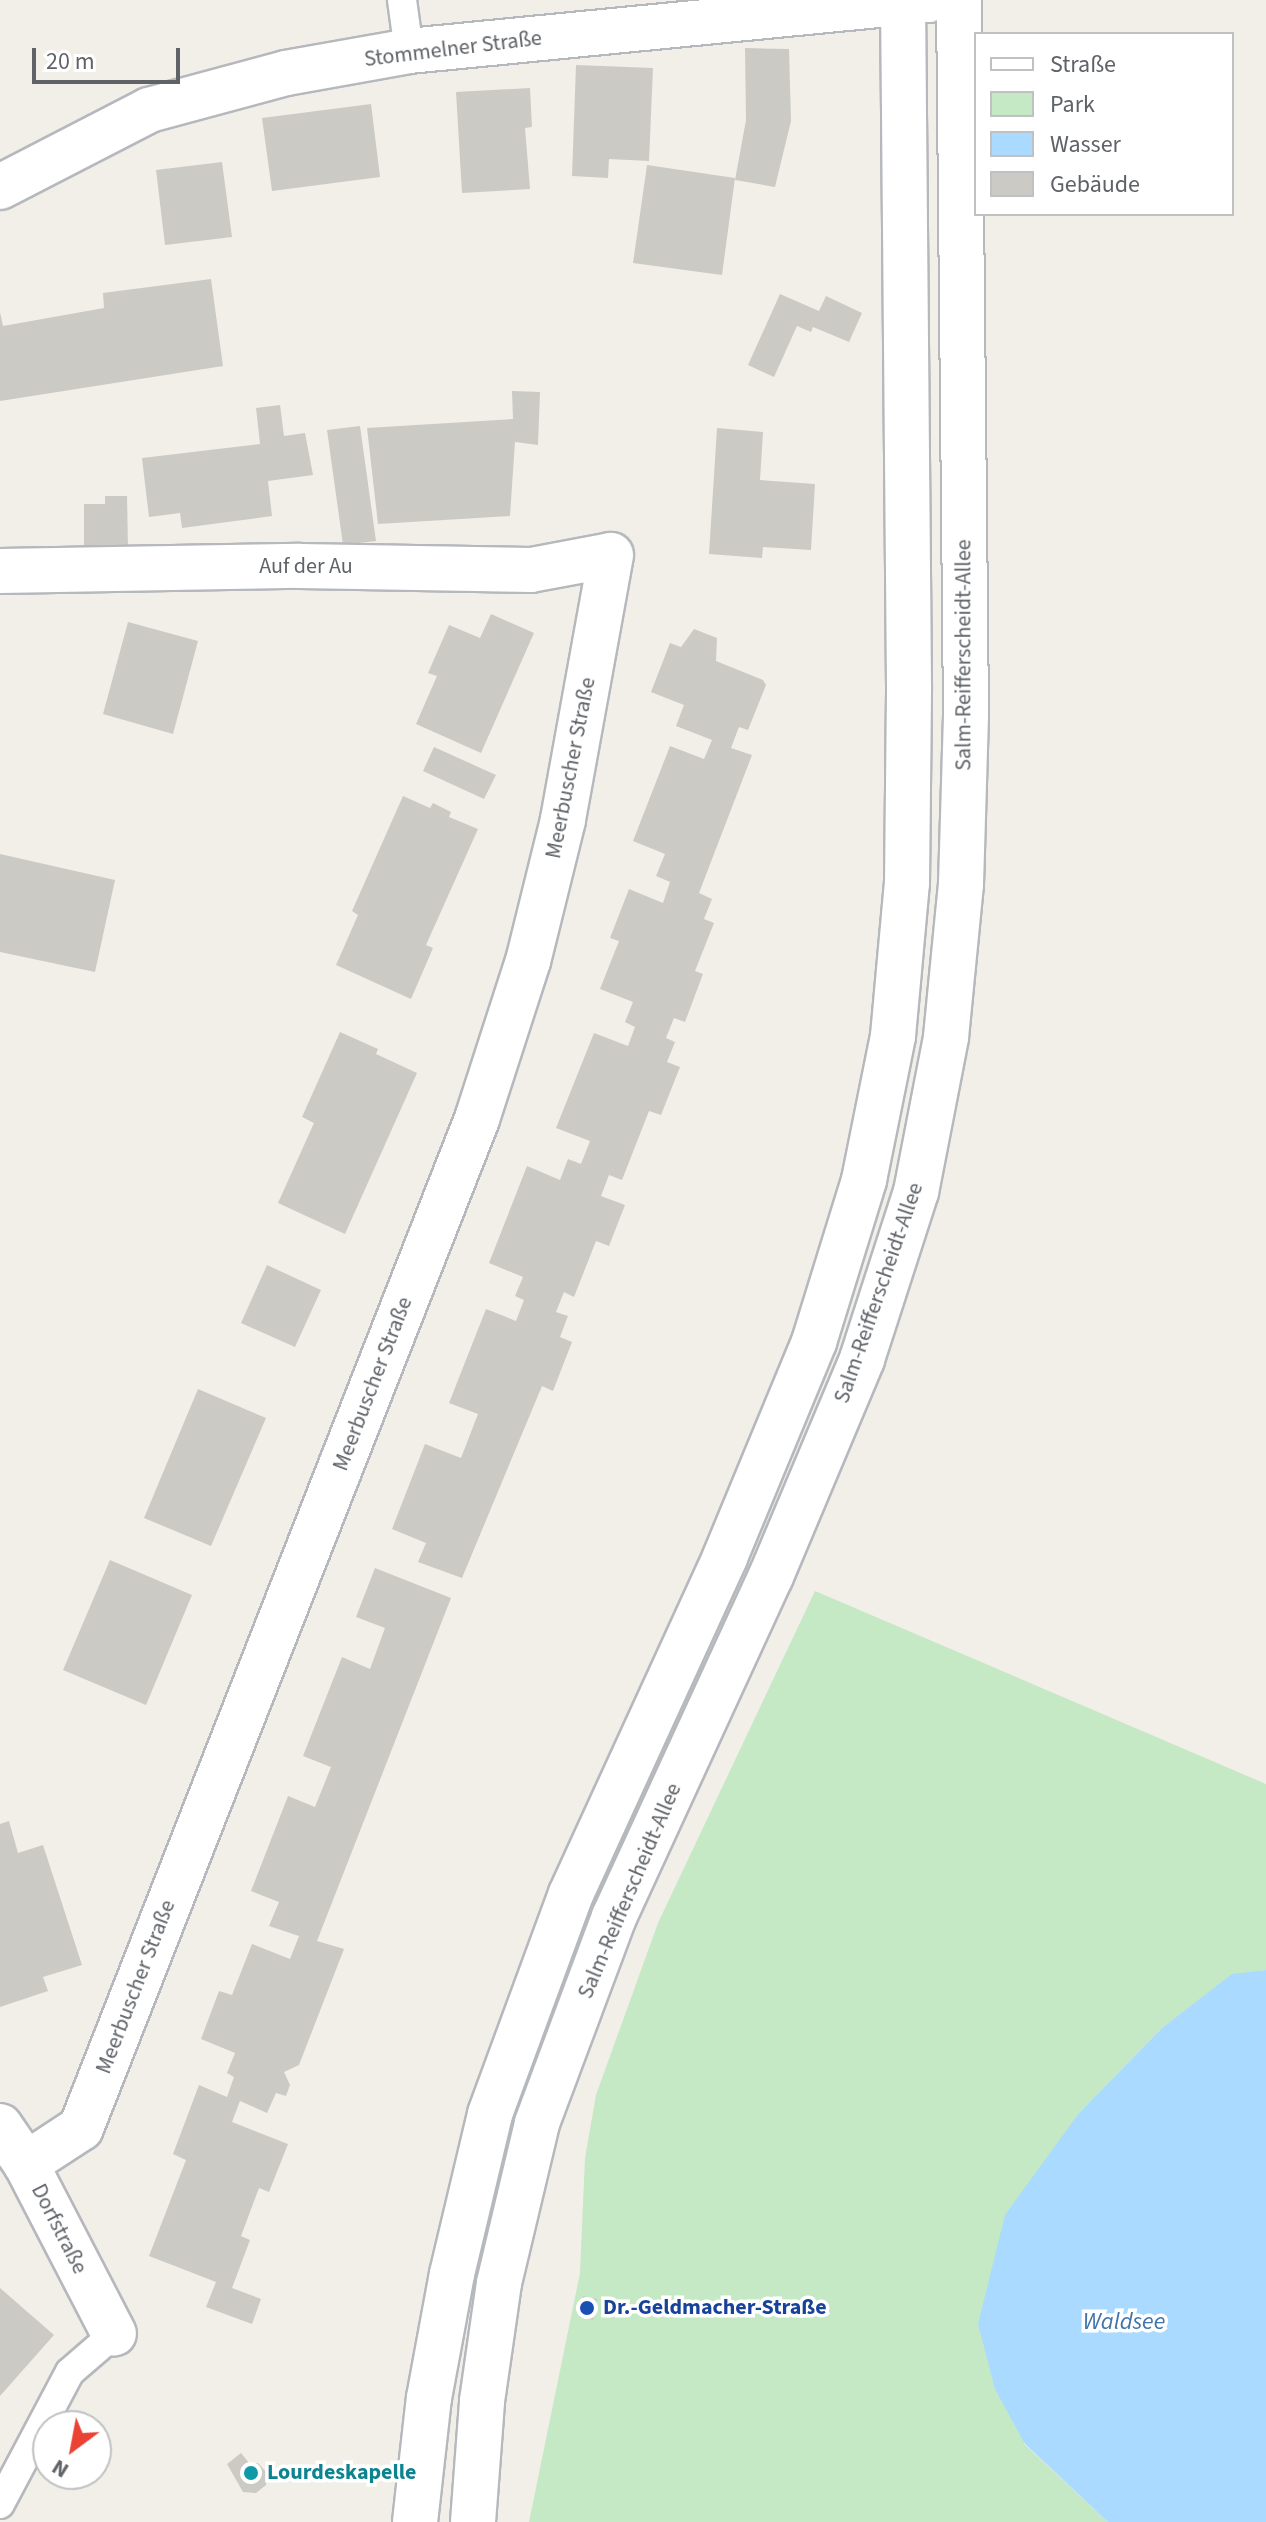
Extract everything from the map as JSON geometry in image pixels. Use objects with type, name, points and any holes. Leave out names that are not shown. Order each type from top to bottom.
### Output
[{"type":"street","name":"Salm-Reifferscheidt-Allee","points":[[473,2522],[482,2401],[499,2283],[537,2123],[614,1917],[771,1576],[862,1359],[916,1192],[940,1068],[961,884],[966,715],[959,0]]},
{"type":"street","name":"Stommelner Straße","points":[[0,187],[149,110],[286,73],[409,51],[912,1]]},
{"type":"street","name":"Salm-Reifferscheidt-Allee","points":[[415,2522],[429,2398],[452,2274],[490,2114],[571,1894],[725,1557],[814,1342],[864,1180],[893,1036],[907,883],[912,1]]},
{"type":"street","name":"Auf der Au","points":[[0,571],[300,566],[531,570],[611,555]]},
{"type":"street","name":"Meerbuscher Straße","points":[[26,2164],[81,2128],[477,1119],[528,961],[563,820],[611,555]]},
{"type":"street","name":"Dorfstraße","points":[[0,2126],[26,2164],[114,2334]]},
{"type":"lane","points":[[402,0],[409,51]]},
{"type":"lane","points":[[0,2504],[70,2372],[114,2334]]},
{"type":"green space","points":[[815,1591],[1266,1784],[1266,1970],[1232,1975],[1162,2028],[1079,2113],[1024,2444],[1108,2522],[529,2522],[580,2273],[585,2158],[596,2095],[658,1923]]},
{"type":"water","name":"Waldsee","points":[[1266,1970],[1266,2522],[1108,2522],[1025,2444],[995,2389],[978,2324],[1005,2215],[1079,2113],[1162,2028],[1232,1974]]},
{"type":"building","points":[[745,48],[789,49],[791,121],[775,187],[735,180],[746,120]]},
{"type":"building","points":[[576,65],[653,68],[649,161],[609,159],[608,178],[572,176]]},
{"type":"building","points":[[530,88],[532,127],[525,128],[530,189],[462,193],[456,92]]},
{"type":"building","points":[[371,104],[380,177],[272,191],[262,118]]},
{"type":"building","points":[[222,162],[232,237],[165,245],[156,170]]},
{"type":"building","points":[[647,165],[735,178],[722,275],[633,263]]},
{"type":"building","points":[[211,279],[223,366],[0,401],[0,312],[3,326],[104,308],[103,293]]},
{"type":"building","points":[[780,294],[819,311],[826,296],[862,313],[849,342],[813,327],[811,332],[797,326],[774,377],[748,365]]},
{"type":"building","points":[[512,391],[540,392],[538,445],[515,442],[510,516],[378,524],[367,428],[513,419]]},
{"type":"building","points":[[280,405],[284,436],[305,433],[313,475],[268,481],[272,516],[182,528],[180,513],[149,517],[142,458],[260,444],[256,408]]},
{"type":"building","points":[[360,426],[376,541],[343,545],[327,430]]},
{"type":"building","points":[[717,428],[763,432],[760,480],[815,484],[811,550],[763,547],[762,558],[709,554]]},
{"type":"building","points":[[105,496],[127,496],[128,547],[84,548],[84,504],[105,504]]},
{"type":"building","points":[[491,614],[534,633],[481,753],[416,724],[437,676],[428,673],[449,625],[480,638]]},
{"type":"building","points":[[128,622],[198,641],[173,734],[103,714]]},
{"type":"building","points":[[694,629],[717,638],[716,661],[763,680],[766,685],[748,730],[739,727],[731,748],[752,755],[699,893],[712,899],[704,919],[714,923],[695,971],[703,974],[685,1022],[674,1018],[666,1038],[675,1042],[667,1062],[680,1067],[661,1115],[649,1111],[622,1180],[609,1175],[601,1196],[625,1205],[609,1246],[596,1241],[574,1297],[564,1292],[556,1312],[568,1316],[560,1337],[572,1342],[553,1391],[542,1386],[462,1578],[418,1562],[426,1543],[392,1529],[425,1444],[461,1458],[478,1414],[449,1403],[486,1309],[516,1321],[524,1300],[515,1296],[523,1277],[489,1263],[527,1166],[560,1180],[568,1159],[581,1164],[590,1141],[556,1128],[594,1033],[628,1046],[635,1027],[625,1022],[633,1002],[600,989],[619,941],[610,938],[629,889],[663,903],[670,882],[656,876],[665,854],[633,841],[670,746],[704,759],[712,740],[676,726],[684,705],[651,692],[670,643],[681,647]]},
{"type":"building","points":[[434,747],[496,775],[484,799],[423,771]]},
{"type":"building","points":[[403,796],[430,808],[433,803],[451,812],[449,817],[478,829],[426,945],[433,948],[411,999],[336,965],[358,915],[352,911]]},
{"type":"building","points":[[0,854],[115,880],[95,972],[0,952]]},
{"type":"building","points":[[340,1032],[378,1049],[376,1054],[417,1073],[345,1234],[278,1203],[314,1123],[302,1117]]},
{"type":"building","points":[[267,1265],[321,1290],[295,1347],[241,1323]]},
{"type":"building","points":[[198,1389],[266,1418],[211,1546],[144,1518]]},
{"type":"building","points":[[110,1560],[192,1595],[146,1705],[63,1670]]},
{"type":"building","points":[[375,1568],[451,1598],[317,1941],[344,1949],[299,2065],[284,2072],[290,2085],[286,2096],[276,2093],[267,2113],[240,2101],[232,2122],[288,2144],[269,2192],[259,2188],[241,2236],[250,2240],[232,2288],[261,2299],[252,2324],[206,2307],[216,2282],[149,2256],[186,2160],[173,2154],[199,2085],[227,2097],[234,2077],[227,2073],[235,2053],[201,2039],[219,1991],[232,1995],[252,1944],[290,1959],[299,1936],[269,1926],[279,1902],[251,1891],[288,1796],[315,1807],[331,1767],[303,1756],[342,1657],[370,1669],[385,1628],[356,1617]]},
{"type":"building","points":[[9,1821],[18,1853],[43,1845],[82,1965],[43,1977],[48,1991],[0,2007],[0,1824]]},
{"type":"building","points":[[0,2288],[54,2335],[0,2396]]},
{"type":"building","points":[[583,2296],[597,2299],[593,2320],[579,2317]]},
{"type":"building","name":"Lourdeskapelle","points":[[241,2453],[249,2463],[258,2463],[267,2473],[266,2485],[256,2493],[243,2492],[227,2464]]},
{"type":"place","name":"Dr.-Geldmacher-Straße","points":[[587,2308]]},
{"type":"place","name":"Lourdeskapelle","points":[[251,2473]]}]
